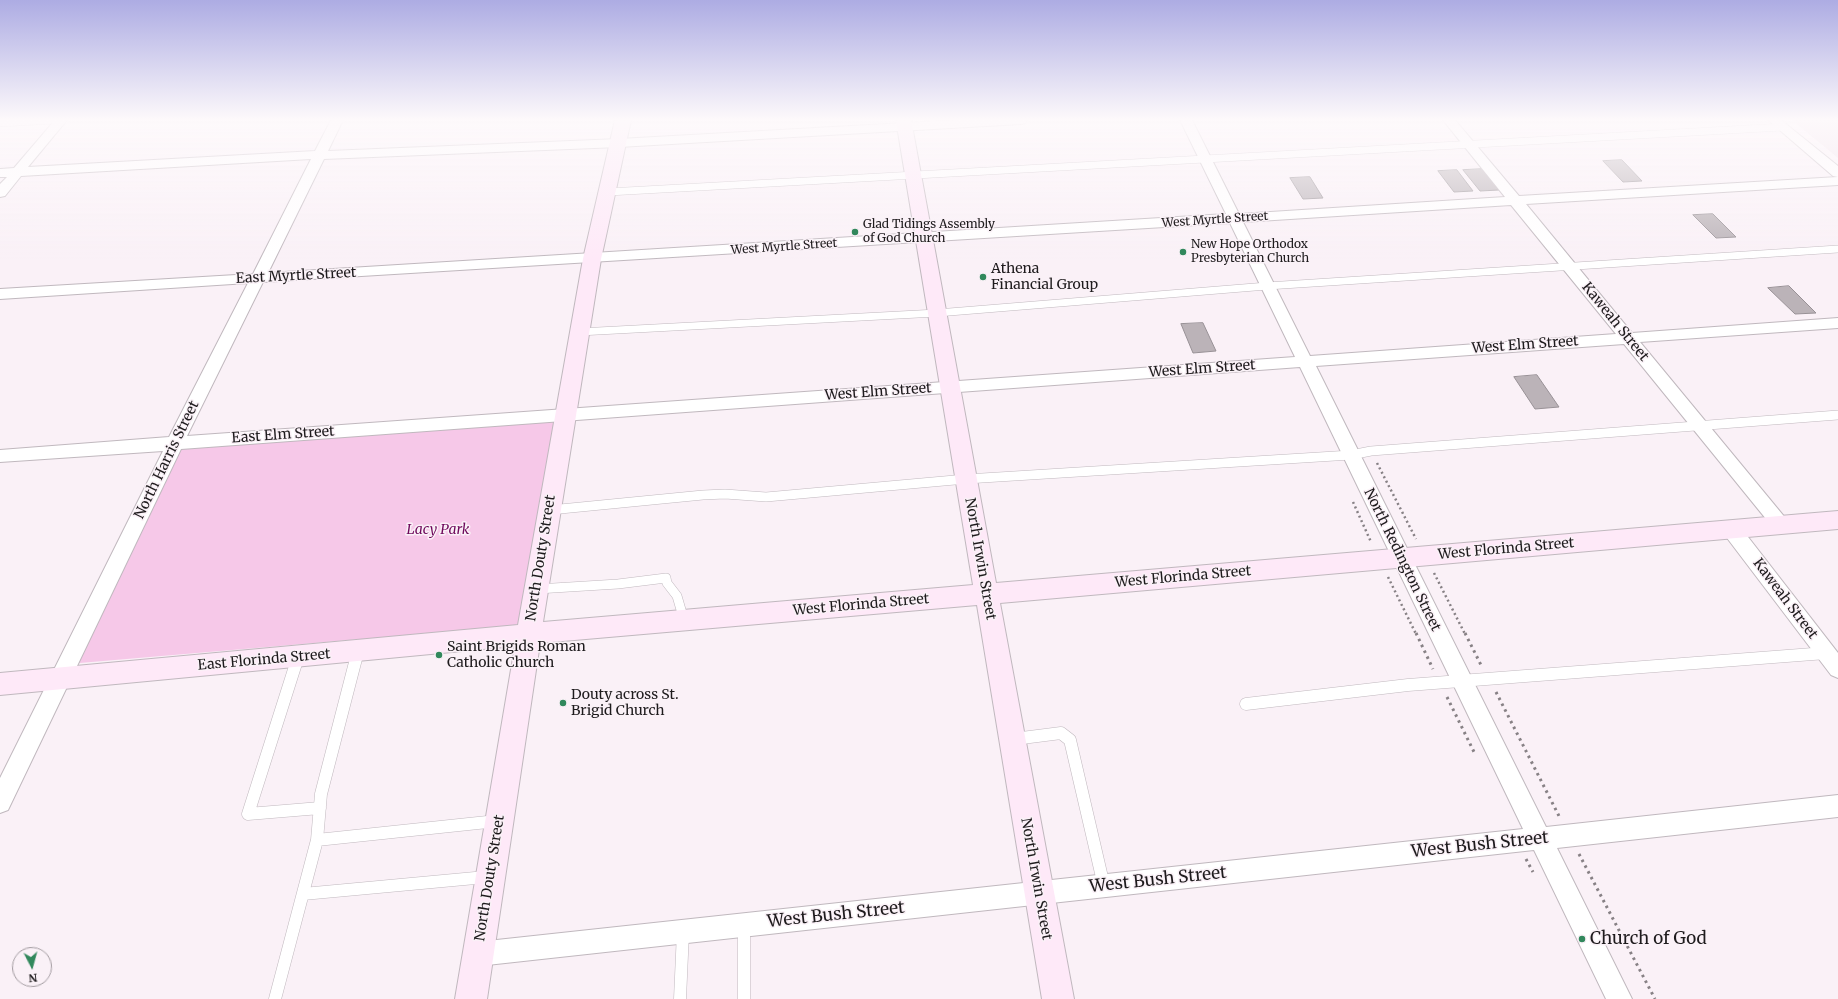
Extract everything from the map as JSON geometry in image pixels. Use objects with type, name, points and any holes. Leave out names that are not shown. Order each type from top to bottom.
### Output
[{"type":"street","points":[[0,193],[22,167]]},
{"type":"street","points":[[0,173],[114,167]]},
{"type":"street","name":"North Harris Street","points":[[0,802],[62,678],[175,443],[314,167]]},
{"type":"street","name":"North Douty Street","points":[[471,999],[579,332],[592,259],[614,167]]},
{"type":"street","name":"North Irwin Street","points":[[911,167],[1058,999]]},
{"type":"street","name":"North Redington Street","points":[[1209,167],[1620,999]]},
{"type":"street","name":"Kaweah Street","points":[[1487,167],[1781,525]]},
{"type":"street","name":"West Myrtle Street","points":[[592,259],[1838,181]]},
{"type":"street","name":"East Myrtle Street","points":[[0,294],[592,259]]},
{"type":"street","name":"West Elm Street","points":[[565,414],[1838,323]]},
{"type":"street","name":"East Elm Street","points":[[0,456],[565,414]]},
{"type":"street","name":"West Florinda Street","points":[[529,634],[1838,520]]},
{"type":"street","name":"Kaweah Street","points":[[1731,529],[1838,669]]},
{"type":"street","name":"East Florinda Street","points":[[0,684],[529,634]]},
{"type":"street","name":"West Bush Street","points":[[478,954],[1838,806]]},
{"type":"lane","points":[[608,192],[1065,167]]},
{"type":"lane","points":[[579,332],[937,313],[1267,286],[1838,249]]},
{"type":"lane","points":[[549,510],[703,495],[725,494],[766,497],[966,479],[1351,455],[1371,452],[1838,415]]},
{"type":"lane","points":[[537,590],[618,584],[666,578],[670,589],[677,596],[684,620]]},
{"type":"lane","points":[[275,999],[317,840],[322,794],[358,651]]},
{"type":"lane","points":[[1246,704],[1462,680],[1826,653]]},
{"type":"lane","points":[[298,657],[248,814],[320,808]]},
{"type":"lane","points":[[1012,739],[1060,733],[1070,740],[1104,886]]},
{"type":"lane","points":[[317,840],[499,821]]},
{"type":"lane","points":[[303,894],[490,877]]},
{"type":"lane","points":[[744,925],[744,999]]},
{"type":"lane","points":[[680,999],[683,932]]},
{"type":"green space","name":"Lacy Park","points":[[565,414],[529,634],[361,639],[68,664],[175,443]]},
{"type":"building","points":[[1608,167],[1628,167],[1642,181],[1623,182]]},
{"type":"building","points":[[1482,169],[1499,190],[1480,191],[1463,170]]},
{"type":"building","points":[[1457,170],[1473,191],[1454,192],[1438,171]]},
{"type":"building","points":[[1310,177],[1323,198],[1303,199],[1290,178]]},
{"type":"building","points":[[1713,214],[1736,237],[1716,238],[1693,215]]},
{"type":"building","points":[[1789,286],[1816,313],[1795,314],[1768,288]]},
{"type":"building","points":[[1203,323],[1216,351],[1193,353],[1181,324]]},
{"type":"building","points":[[1537,375],[1559,407],[1535,409],[1514,377]]},
{"type":"place","name":"Glad Tidings Assembly of God Church","points":[[855,232]]},
{"type":"place","name":"New Hope Orthodox Presbyterian Church","points":[[1183,252]]},
{"type":"place","name":"Athena Financial Group","points":[[983,277]]},
{"type":"place","name":"Saint Brigids Roman Catholic Church","points":[[439,655]]},
{"type":"place","name":"Douty across St. Brigid Church","points":[[563,703]]},
{"type":"place","name":"Church of God","points":[[1582,939]]}]
